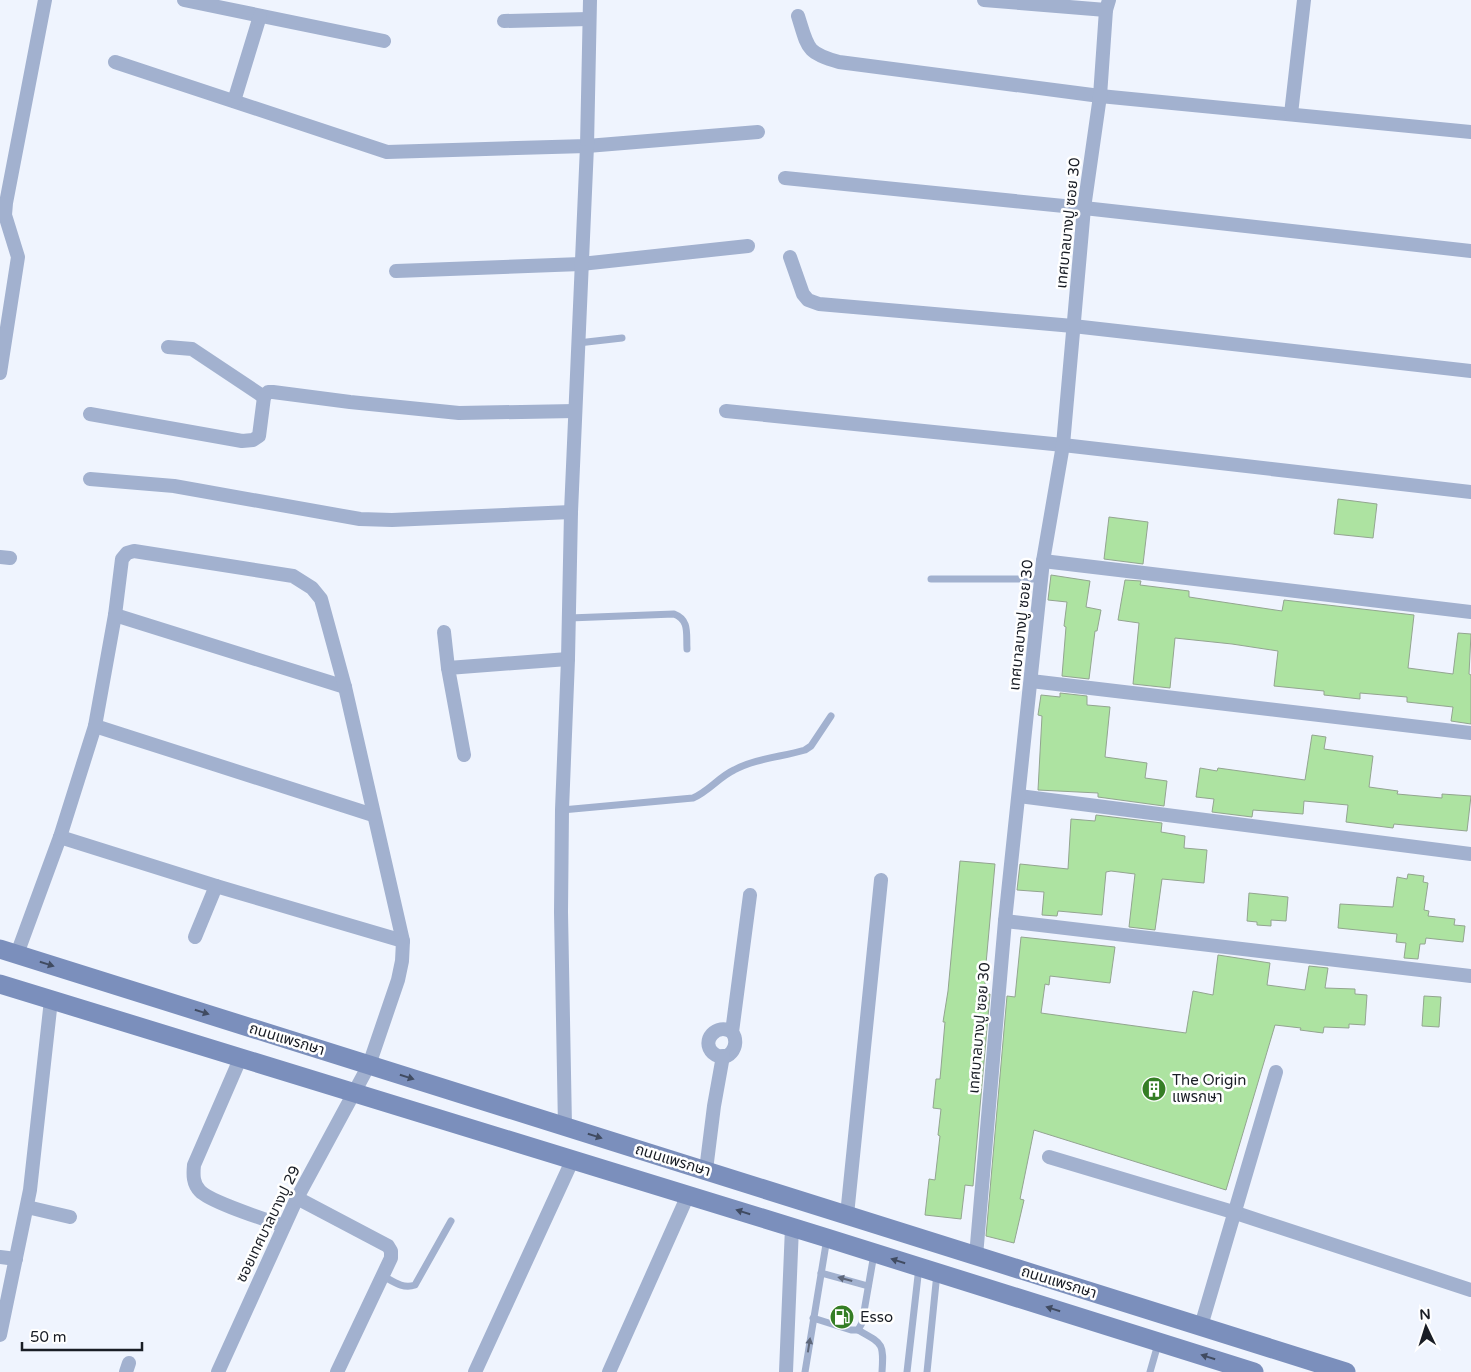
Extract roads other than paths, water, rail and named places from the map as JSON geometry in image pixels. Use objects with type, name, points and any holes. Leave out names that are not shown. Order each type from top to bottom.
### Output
[{"type":"main road","name":"ถนนแพรกษา","points":[[9,952],[1346,1372]]},
{"type":"main road","name":"ถนนแพรกษา","points":[[0,984],[792,1227],[1254,1372]]},
{"type":"street","points":[[0,373],[18,257],[5,215],[6,202],[45,0]]},
{"type":"street","points":[[184,0],[384,41]]},
{"type":"street","points":[[564,1127],[561,912],[562,810],[571,512],[587,146],[590,0]]},
{"type":"street","points":[[984,0],[1108,5]]},
{"type":"street","points":[[1291,114],[1304,0]]},
{"type":"street","name":"เทศบาลบางปู ซอย 30","points":[[976,1256],[1005,921],[1043,561],[1063,445],[1084,208],[1100,96],[1108,5]]},
{"type":"street","points":[[234,101],[260,16]]},
{"type":"street","points":[[798,16],[805,41],[813,53],[839,62],[1100,96],[1471,132]]},
{"type":"street","points":[[504,21],[590,19]]},
{"type":"street","points":[[115,62],[387,152],[587,146],[758,132]]},
{"type":"street","points":[[785,178],[1084,208],[1471,251]]},
{"type":"street","points":[[396,271],[581,264],[748,246]]},
{"type":"street","points":[[790,258],[803,294],[808,300],[819,304],[1073,326],[1471,371]]},
{"type":"street","points":[[168,347],[192,350],[264,397]]},
{"type":"street","points":[[90,414],[242,440],[253,440],[259,436],[264,397],[268,392],[459,413],[575,411]]},
{"type":"street","points":[[726,412],[1063,445],[1471,492]]},
{"type":"street","points":[[90,479],[174,486],[360,519],[392,520],[571,512]]},
{"type":"street","name":"ซอยเทศบาลบางปู 29","points":[[9,952],[60,837],[95,726],[115,615],[122,559],[127,553],[134,551],[293,576],[312,588],[321,600],[345,687],[403,941],[402,962],[398,980],[369,1065],[297,1198],[218,1372]]},
{"type":"street","points":[[1043,561],[1471,612]]},
{"type":"street","points":[[115,615],[345,687]]},
{"type":"street","points":[[444,632],[448,668],[464,755]]},
{"type":"street","points":[[448,668],[568,659]]},
{"type":"street","points":[[1031,681],[1471,733]]},
{"type":"street","points":[[95,726],[373,815]]},
{"type":"street","points":[[1019,796],[1471,854]]},
{"type":"street","points":[[60,837],[216,886],[403,941]]},
{"type":"street","points":[[848,1215],[881,880]]},
{"type":"street","points":[[195,937],[216,886]]},
{"type":"street","points":[[732,1032],[719,1029],[709,1038],[708,1042],[714,1054],[723,1056],[732,1053],[734,1050],[736,1040],[732,1032],[750,895]]},
{"type":"street","points":[[1005,921],[1471,976]]},
{"type":"street","points":[[0,1335],[30,1190],[52,1000]]},
{"type":"street","points":[[706,1170],[714,1106],[723,1056]]},
{"type":"street","points":[[240,1059],[194,1166],[193,1175],[196,1186],[202,1193],[215,1200],[284,1226]]},
{"type":"street","points":[[1201,1326],[1233,1212],[1276,1072]]},
{"type":"street","points":[[1049,1158],[1233,1212],[1471,1290]]},
{"type":"street","points":[[474,1372],[572,1160]]},
{"type":"street","points":[[609,1372],[688,1196]]},
{"type":"street","points":[[297,1198],[388,1246],[391,1251],[391,1258],[383,1276],[337,1372]]},
{"type":"street","points":[[27,1207],[70,1218]]},
{"type":"street","points":[[786,1372],[792,1227]]},
{"type":"street","points":[[0,1257],[16,1260]]},
{"type":"lane","points":[[578,343],[622,338]]},
{"type":"lane","points":[[931,579],[1042,579]]},
{"type":"lane","points":[[569,618],[674,614],[685,621],[687,648]]},
{"type":"lane","points":[[562,810],[693,798],[704,793],[733,770],[747,764],[805,750],[811,746],[831,716]]},
{"type":"lane","points":[[383,1276],[401,1286],[416,1285],[451,1220]]},
{"type":"lane","points":[[805,1372],[827,1238]]},
{"type":"lane","points":[[858,1330],[862,1323],[874,1253]]},
{"type":"lane","points":[[907,1372],[928,1270]]},
{"type":"lane","points":[[927,1372],[928,1270]]},
{"type":"lane","points":[[820,1272],[868,1286]]},
{"type":"lane","points":[[813,1318],[851,1330],[858,1330],[879,1342],[882,1347],[882,1372]]},
{"type":"lane","points":[[1150,1372],[1159,1342]]},
{"type":"place","name":"The Origin แพรกษา","points":[[1154,1089]]},
{"type":"place","name":"Esso","points":[[842,1317]]}]
